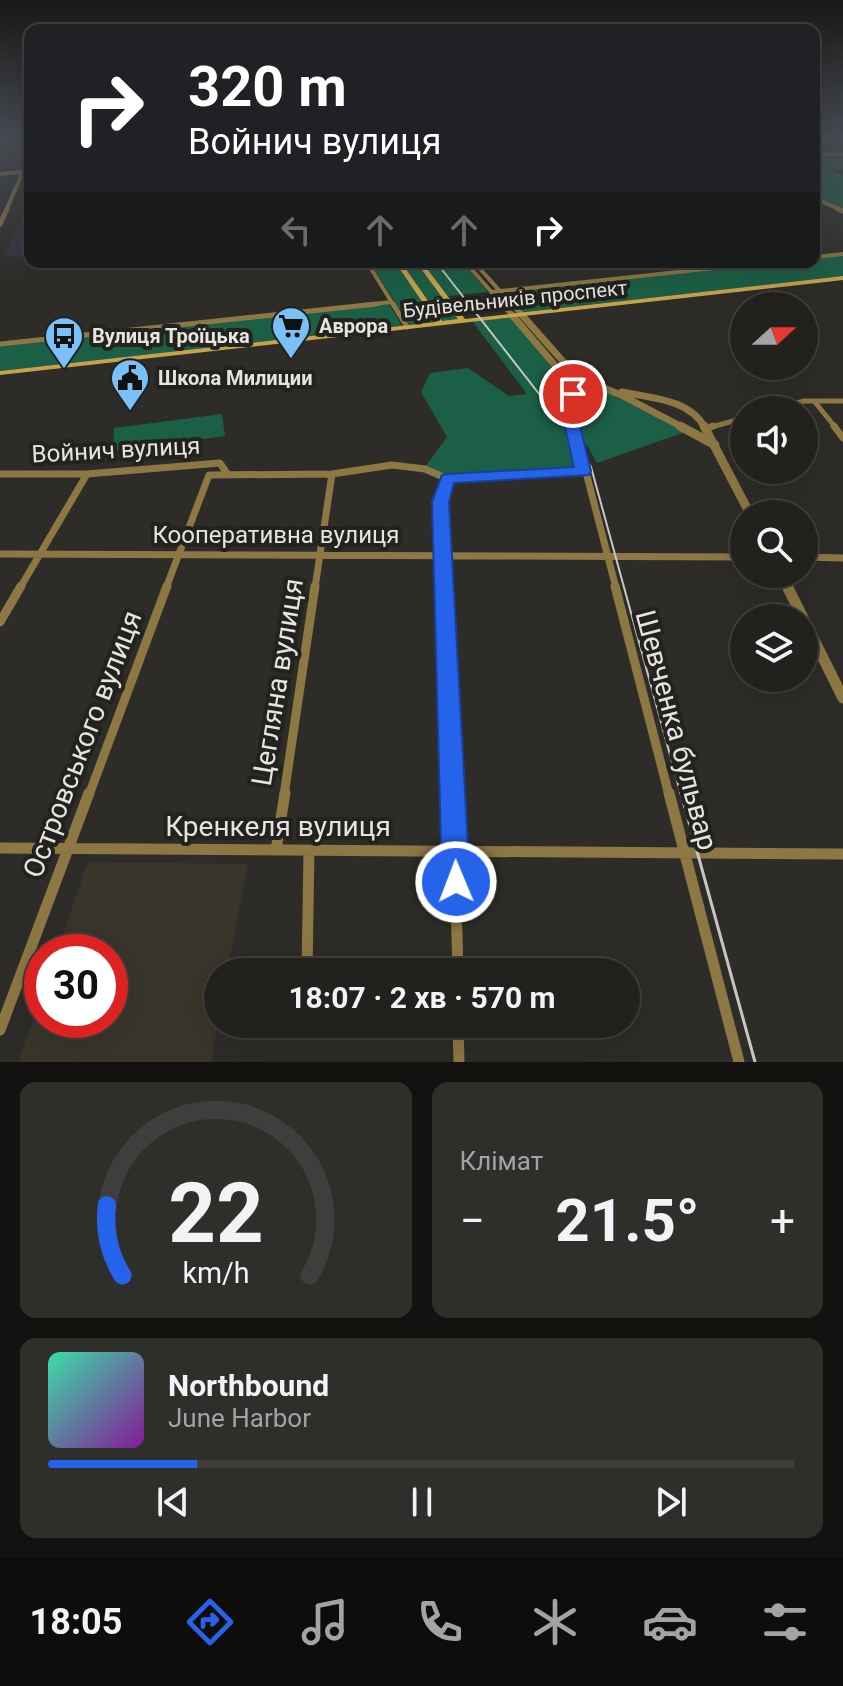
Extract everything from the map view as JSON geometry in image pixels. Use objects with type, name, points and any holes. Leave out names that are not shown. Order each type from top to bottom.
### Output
[{"type":"main road","points":[[402,268],[440,323]]},
{"type":"main road","points":[[423,268],[463,321]]},
{"type":"main road","name":"Будівельників проспект","points":[[0,373],[843,278]]},
{"type":"street","points":[[0,224],[16,187]]},
{"type":"street","points":[[820,201],[843,211]]},
{"type":"street","points":[[820,256],[843,254]]},
{"type":"street","points":[[371,268],[407,327]]},
{"type":"street","name":"Шевченка бульвар","points":[[470,268],[559,370],[739,1062]]},
{"type":"street","points":[[480,268],[578,377]]},
{"type":"street","points":[[491,292],[715,268]]},
{"type":"street","points":[[0,344],[391,302]]},
{"type":"street","points":[[559,370],[607,389],[715,445]]},
{"type":"street","points":[[568,410],[578,377]]},
{"type":"street","points":[[607,389],[676,403],[693,411],[708,428],[743,500]]},
{"type":"street","points":[[818,401],[843,401]]},
{"type":"street","points":[[818,406],[843,438]]},
{"type":"street","points":[[708,428],[730,422]]},
{"type":"street","name":"Войнич вулиця","points":[[0,474],[87,474],[220,463],[228,475]]},
{"type":"street","name":"Войнич вулиця","points":[[209,475],[332,474],[392,465],[425,469],[448,479],[583,471]]},
{"type":"street","points":[[0,622],[87,474]]},
{"type":"street","name":"Цегляна вулиця","points":[[276,850],[332,474]]},
{"type":"street","name":"Островського вулиця","points":[[0,1030],[209,475]]},
{"type":"street","points":[[448,479],[440,502],[458,958]]},
{"type":"street","name":"Кооперативна вулиця","points":[[0,554],[730,557]]},
{"type":"street","points":[[818,557],[843,558]]},
{"type":"street","points":[[818,647],[843,698]]},
{"type":"street","name":"Кренкеля вулиця","points":[[0,848],[843,854]]},
{"type":"street","points":[[307,958],[309,850]]},
{"type":"street","points":[[458,1038],[459,1062]]},
{"type":"shaded area","points":[[24,225],[24,255],[5,257],[17,226]]},
{"type":"shaded area","points":[[88,862],[248,864],[230,958],[204,958],[204,1038],[215,1038],[211,1062],[18,1062],[27,1038],[128,1038],[128,934],[63,934]]},
{"type":"green space","points":[[820,187],[843,187],[843,210],[820,200]]},
{"type":"green space","points":[[843,255],[843,276],[524,312],[505,291],[723,268],[820,268],[820,257]]},
{"type":"green space","points":[[374,268],[399,268],[436,322],[409,325]]},
{"type":"green space","points":[[405,268],[420,268],[459,320],[442,322]]},
{"type":"green space","points":[[427,268],[467,268],[488,292],[448,296]]},
{"type":"green space","points":[[389,304],[402,326],[0,371],[0,345]]},
{"type":"green space","points":[[510,317],[555,370],[579,470],[449,477],[425,467],[447,437],[421,392],[430,373],[468,368],[509,396],[527,394],[472,321]]},
{"type":"green space","points":[[580,380],[688,431],[597,463],[578,432],[573,417]]},
{"type":"green space","points":[[222,414],[225,436],[113,451],[114,428]]},
{"type":"tram line","points":[[441,268],[579,445],[591,467],[681,795]]},
{"type":"tram line","points":[[681,793],[755,1062]]},
{"type":"place","name":"Аврора","points":[[291,360]]},
{"type":"place","name":"Вулиця Троїцька","points":[[64,370]]},
{"type":"place","name":"Школа Милиции","points":[[130,412]]},
{"type":"route","points":[[456,882],[440,502],[443,489],[448,479],[583,471],[568,410],[573,394]]}]
